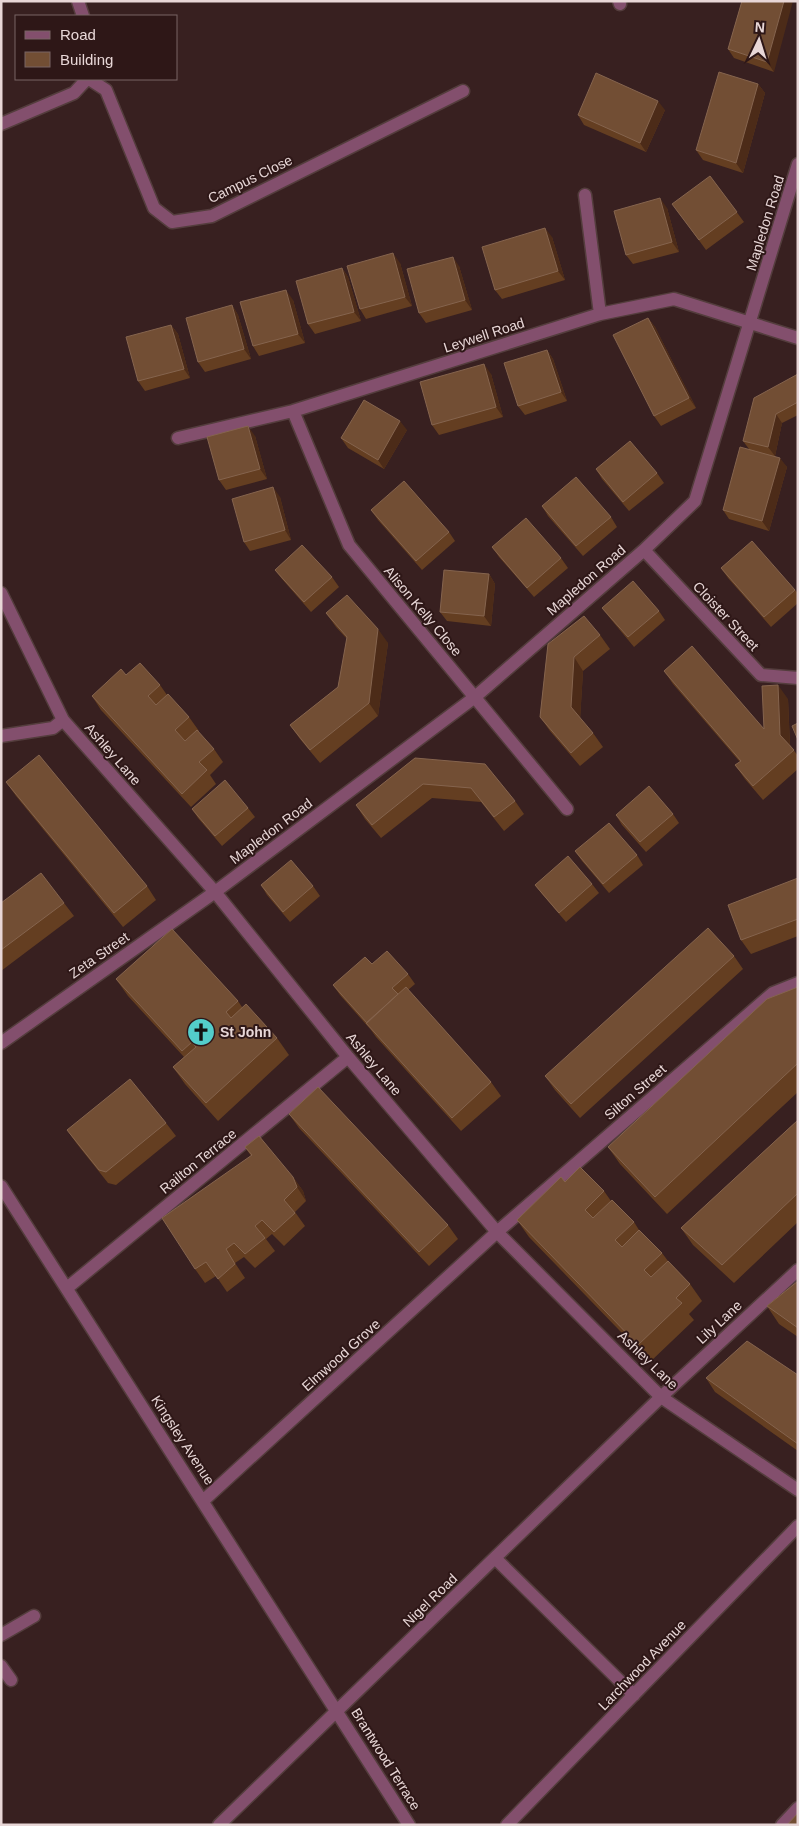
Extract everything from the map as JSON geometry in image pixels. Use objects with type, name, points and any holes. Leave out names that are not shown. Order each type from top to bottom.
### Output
[{"type":"street","points":[[78,1],[83,15]]},
{"type":"street","name":"Campus Close","points":[[1,124],[74,93],[87,80]]},
{"type":"street","name":"Campus Close","points":[[90,80],[106,90],[154,208],[172,222],[212,216],[463,91]]},
{"type":"street","name":"Mapledon Road","points":[[215,892],[475,697],[644,550],[695,501],[797,169]]},
{"type":"street","points":[[585,195],[600,314]]},
{"type":"street","name":"Leywell Road","points":[[178,438],[293,411],[600,314],[674,299],[798,338]]},
{"type":"street","name":"Alison Kelly Close","points":[[293,411],[349,545],[568,809]]},
{"type":"street","name":"Cloister Street","points":[[644,550],[761,675],[798,678]]},
{"type":"street","name":"Ashley Lane","points":[[1,593],[64,720],[215,892],[348,1057],[497,1232],[661,1396],[798,1490]]},
{"type":"street","points":[[1,736],[53,728],[64,720]]},
{"type":"street","name":"Zeta Street","points":[[1,1043],[215,892]]},
{"type":"street","name":"Silton Street","points":[[497,1232],[773,993],[798,983]]},
{"type":"street","name":"Railton Terrace","points":[[67,1288],[348,1057]]},
{"type":"street","name":"Kingsley Avenue","points":[[1,1186],[338,1710]]},
{"type":"street","name":"Elmwood Grove","points":[[204,1500],[497,1232]]},
{"type":"street","name":"Lily Lane","points":[[661,1396],[798,1270]]},
{"type":"street","name":"Nigel Road","points":[[219,1825],[661,1396]]},
{"type":"street","name":"Larchwood Avenue","points":[[507,1825],[798,1526]]},
{"type":"street","points":[[495,1558],[634,1695]]},
{"type":"street","points":[[1,1635],[34,1616]]},
{"type":"street","points":[[1,1666],[11,1680]]},
{"type":"street","name":"Brantwood Terrace","points":[[338,1710],[409,1825]]},
{"type":"street","points":[[782,1825],[798,1808]]},
{"type":"building","points":[[742,1],[784,1],[767,62],[728,49]]},
{"type":"building","points":[[719,72],[758,84],[736,163],[696,150]]},
{"type":"building","points":[[596,73],[658,101],[640,143],[578,115]]},
{"type":"building","points":[[710,176],[737,212],[699,240],[672,204]]},
{"type":"building","points":[[660,198],[672,242],[626,255],[614,211]]},
{"type":"building","points":[[545,228],[558,271],[495,290],[482,247]]},
{"type":"building","points":[[393,253],[405,297],[360,309],[347,266]]},
{"type":"building","points":[[453,257],[465,300],[419,313],[407,269]]},
{"type":"building","points":[[342,268],[354,312],[308,324],[296,281]]},
{"type":"building","points":[[286,290],[298,334],[253,346],[240,302]]},
{"type":"building","points":[[232,305],[244,349],[198,362],[186,318]]},
{"type":"building","points":[[648,318],[689,398],[654,416],[613,335]]},
{"type":"building","points":[[171,325],[184,369],[138,381],[126,337]]},
{"type":"building","points":[[547,350],[561,392],[518,406],[504,363]]},
{"type":"building","points":[[484,364],[496,407],[432,425],[420,382]]},
{"type":"building","points":[[798,374],[798,402],[776,414],[768,447],[743,441],[754,398]]},
{"type":"building","points":[[364,400],[400,421],[378,460],[341,438]]},
{"type":"building","points":[[248,426],[260,469],[219,480],[207,437]]},
{"type":"building","points":[[630,441],[657,473],[623,502],[596,469]]},
{"type":"building","points":[[740,447],[780,458],[762,521],[723,510]]},
{"type":"building","points":[[576,477],[611,517],[576,546],[542,506]]},
{"type":"building","points":[[404,481],[449,532],[416,561],[371,510]]},
{"type":"building","points":[[273,487],[285,530],[244,542],[232,499]]},
{"type":"building","points":[[526,518],[561,558],[527,588],[492,547]]},
{"type":"building","points":[[752,541],[795,590],[764,617],[721,568]]},
{"type":"building","points":[[302,545],[332,577],[304,602],[275,570]]},
{"type":"building","points":[[444,570],[489,574],[484,616],[440,612]]},
{"type":"building","points":[[633,581],[659,611],[628,637],[602,608]]},
{"type":"building","points":[[347,595],[378,629],[369,703],[310,750],[290,725],[338,687],[347,637],[326,613]]},
{"type":"building","points":[[584,616],[600,635],[574,657],[571,707],[593,733],[571,753],[540,717],[548,644]]},
{"type":"building","points":[[692,646],[764,729],[762,686],[778,685],[780,735],[794,750],[753,786],[735,765],[741,761],[664,671]]},
{"type":"building","points":[[140,663],[160,685],[148,696],[156,705],[168,694],[189,717],[175,730],[185,741],[197,730],[214,749],[199,762],[207,770],[182,794],[92,696],[121,669],[126,675]]},
{"type":"building","points":[[798,723],[798,740],[792,726]]},
{"type":"building","points":[[39,755],[147,886],[114,913],[6,782]]},
{"type":"building","points":[[415,758],[485,764],[515,801],[494,817],[471,788],[423,784],[372,825],[356,805]]},
{"type":"building","points":[[225,780],[248,808],[215,836],[192,809]]},
{"type":"building","points":[[649,786],[673,814],[640,842],[616,815]]},
{"type":"building","points":[[609,823],[637,855],[603,884],[575,851]]},
{"type":"building","points":[[568,856],[592,884],[559,913],[535,885]]},
{"type":"building","points":[[291,860],[313,886],[283,912],[261,885]]},
{"type":"building","points":[[41,873],[64,903],[1,950],[1,903]]},
{"type":"building","points":[[798,878],[798,919],[741,940],[728,905]]},
{"type":"building","points":[[708,928],[734,956],[571,1104],[545,1076]]},
{"type":"building","name":"St John","points":[[172,929],[238,1001],[226,1012],[231,1018],[246,1004],[277,1038],[206,1103],[173,1067],[196,1047],[192,1042],[182,1051],[116,979]]},
{"type":"building","points":[[387,951],[408,974],[392,988],[398,994],[367,1023],[333,985],[365,957],[372,964]]},
{"type":"building","points":[[406,987],[491,1082],[452,1118],[366,1023]]},
{"type":"building","points":[[798,987],[798,1063],[655,1197],[608,1147],[767,999]]},
{"type":"building","points":[[130,1079],[166,1123],[106,1172],[99,1170],[67,1130]]},
{"type":"building","points":[[318,1087],[448,1225],[419,1252],[289,1114]]},
{"type":"building","points":[[798,1120],[798,1193],[722,1265],[681,1228]]},
{"type":"building","points":[[259,1136],[293,1177],[297,1187],[284,1200],[295,1213],[274,1232],[262,1220],[255,1226],[265,1238],[245,1254],[234,1243],[226,1249],[235,1264],[218,1279],[206,1262],[195,1269],[162,1218],[252,1155],[245,1147]]},
{"type":"building","points":[[580,1167],[604,1191],[585,1210],[593,1218],[612,1200],[634,1222],[615,1240],[622,1247],[639,1230],[662,1253],[644,1270],[651,1277],[668,1261],[690,1284],[676,1298],[682,1303],[638,1345],[517,1220],[561,1177],[565,1182]]},
{"type":"building","points":[[798,1281],[798,1328],[767,1306]]},
{"type":"building","points":[[747,1341],[798,1375],[798,1444],[706,1378]]},
{"type":"building","points":[[798,1813],[798,1825],[787,1825]]},
{"type":"place","name":"St John","points":[[201,1032]]}]
